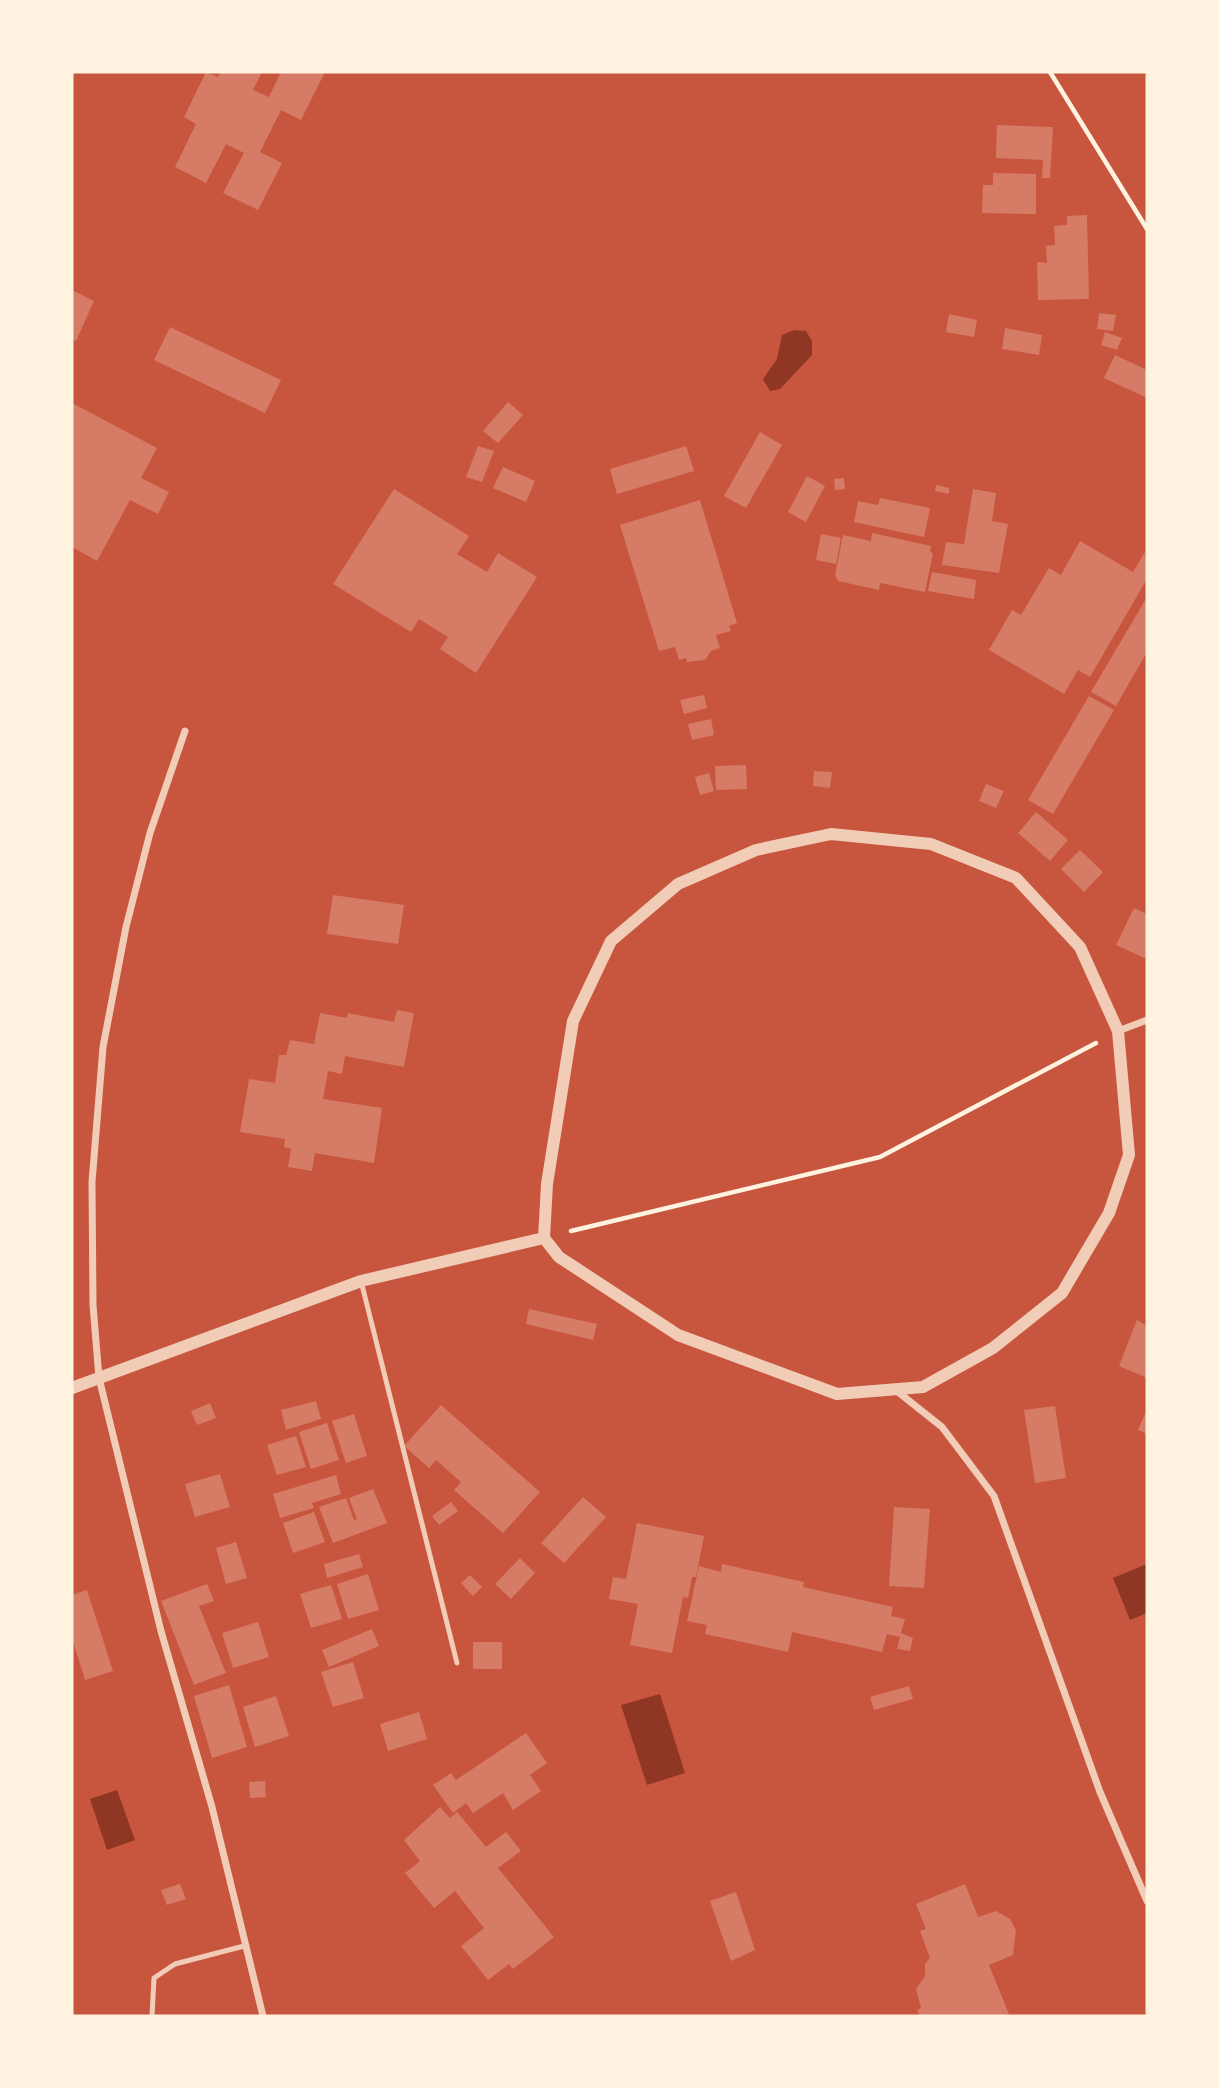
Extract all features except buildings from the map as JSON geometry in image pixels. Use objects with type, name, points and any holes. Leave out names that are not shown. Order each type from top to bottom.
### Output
[{"type":"street","points":[[185,731],[150,833],[126,927],[103,1047],[92,1206],[93,1305],[99,1378],[161,1631],[212,1807],[263,2016]]},
{"type":"street","points":[[831,834],[931,844],[1016,878],[1080,947],[1118,1031],[1129,1155],[1108,1213],[1062,1293],[993,1348],[923,1387],[898,1392],[837,1394],[678,1335],[559,1257],[544,1238],[547,1184],[573,1021],[611,941],[678,884],[756,850],[831,834]]},
{"type":"street","points":[[1118,1031],[1147,1020]]},
{"type":"street","points":[[72,1388],[361,1281],[544,1238]]},
{"type":"street","points":[[898,1392],[942,1427],[994,1496],[1100,1791],[1147,1900]]},
{"type":"lane","points":[[361,1281],[457,1663]]},
{"type":"lane","points":[[152,2016],[154,1978],[175,1964],[244,1945]]},
{"type":"path","points":[[1050,72],[1147,229]]},
{"type":"path","points":[[544,1238],[880,1157],[1118,1031]]},
{"type":"shaded area","points":[[794,330],[806,331],[812,341],[812,355],[780,389],[770,391],[763,379],[777,359],[782,335]]},
{"type":"shaded area","points":[[1147,1564],[1147,1613],[1130,1620],[1113,1578]]},
{"type":"shaded area","points":[[660,1694],[685,1773],[647,1785],[621,1705]]},
{"type":"shaded area","points":[[117,1790],[135,1840],[107,1850],[90,1799]]}]
